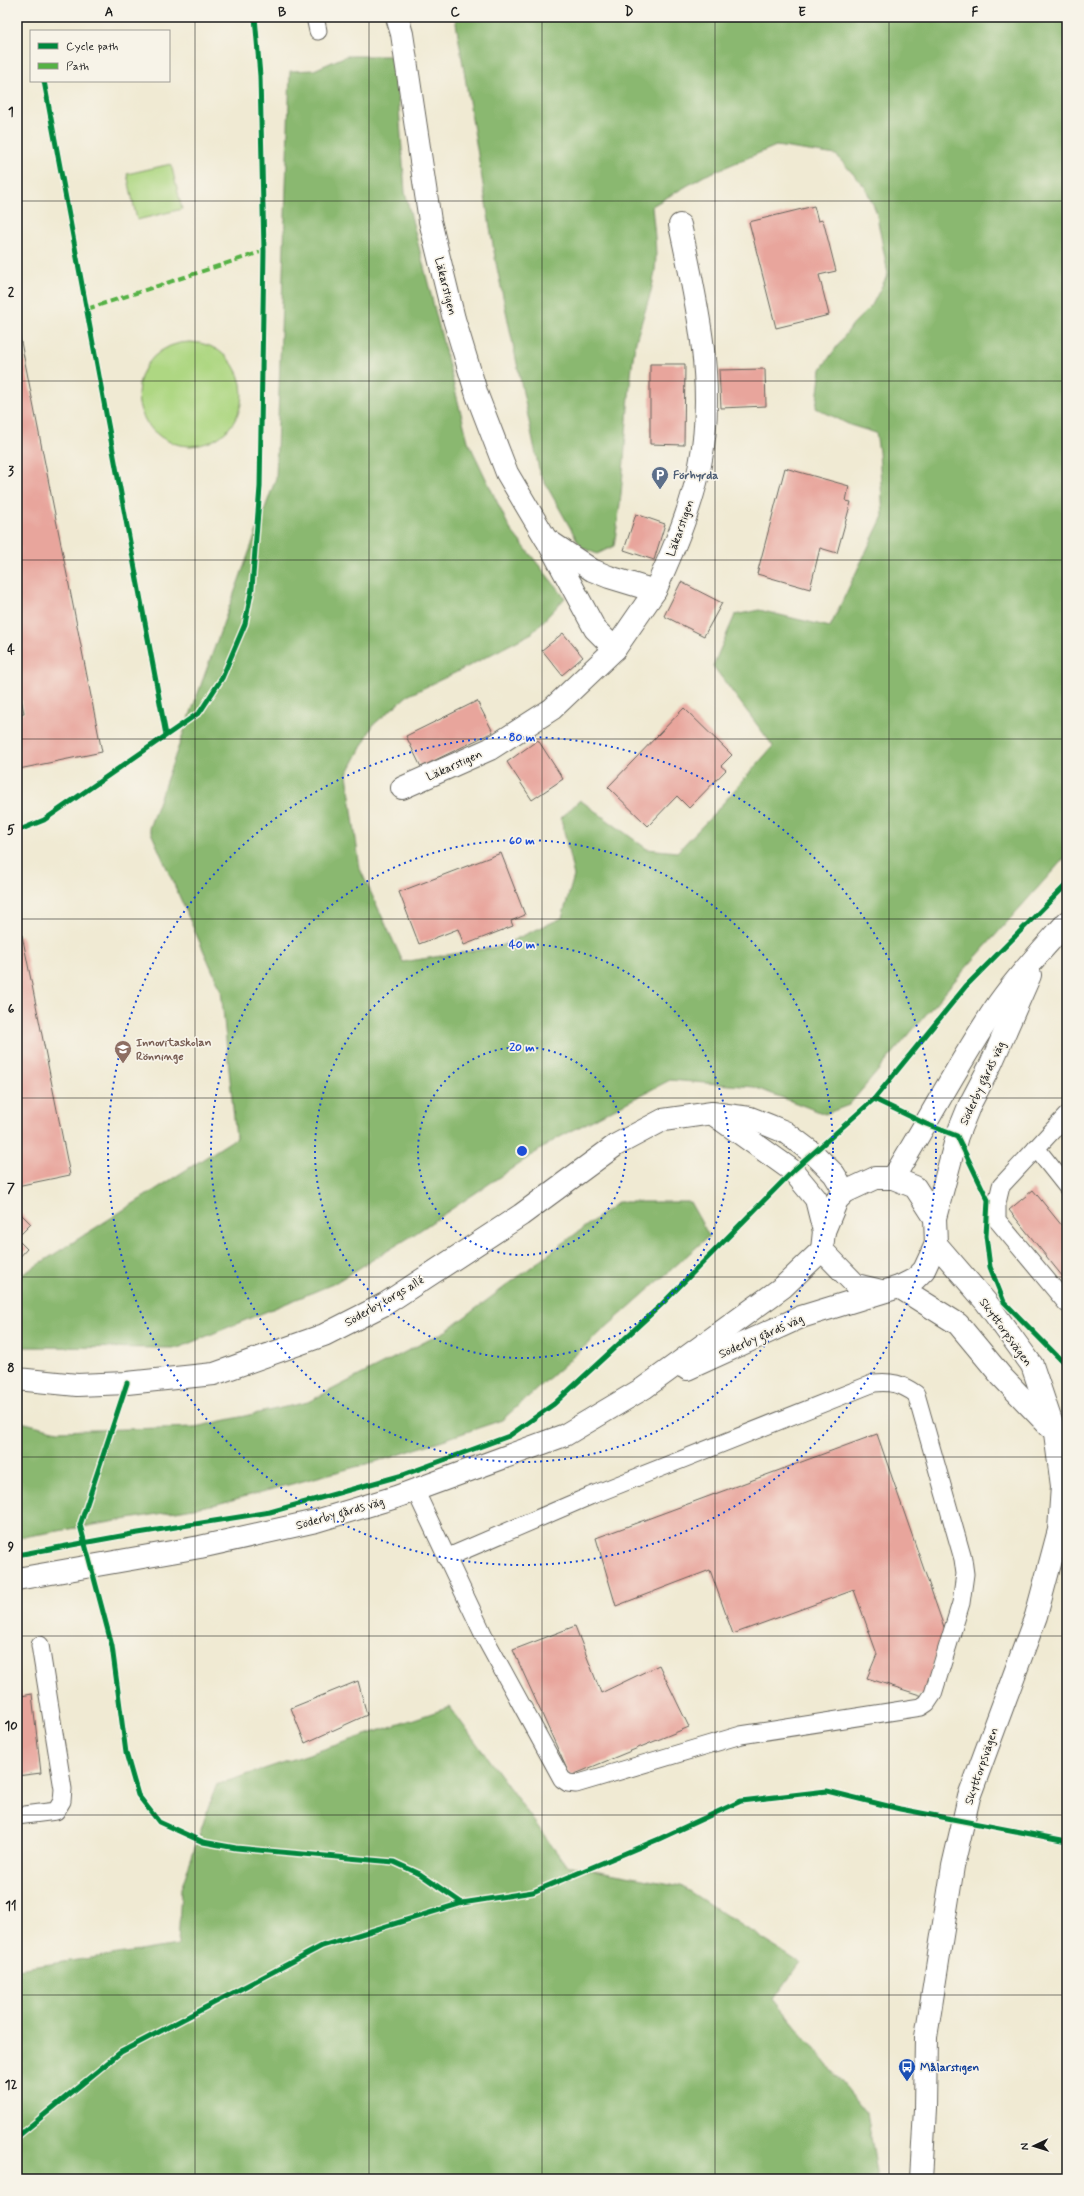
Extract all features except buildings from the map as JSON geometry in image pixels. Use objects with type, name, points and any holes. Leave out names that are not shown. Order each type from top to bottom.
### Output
[{"type":"street","name":"Läkarstigen","points":[[397,17],[402,34],[430,221],[454,319],[477,395],[507,473],[546,539],[594,629],[615,649]]},
{"type":"street","name":"Läkarstigen","points":[[402,788],[490,749],[552,709],[615,649],[655,591],[682,529],[700,466],[705,426],[705,373],[699,313],[680,225]]},
{"type":"street","name":"Läkarstigen","points":[[546,539],[592,570],[609,577],[655,591]]},
{"type":"street","name":"Söderby gårds väg","points":[[893,1178],[926,1124],[956,1067],[999,1002],[1067,922]]},
{"type":"street","name":"Söderby gårds väg","points":[[935,1218],[957,1136],[970,1104],[991,1064],[1040,952]]},
{"type":"street","points":[[712,1113],[793,1171],[816,1199],[823,1240],[856,1285],[890,1289],[958,1324],[1002,1377],[1061,1430]]},
{"type":"street","name":"Söderby torgs allé","points":[[17,1379],[77,1385],[127,1383],[214,1374],[324,1335],[385,1304],[521,1215],[616,1145],[664,1120],[712,1113],[750,1118],[785,1132],[814,1154],[834,1174],[845,1192]]},
{"type":"street","points":[[823,1240],[837,1200],[845,1192],[875,1178],[893,1178],[915,1187],[935,1218],[936,1244],[924,1270],[915,1279],[890,1289]]},
{"type":"street","name":"Söderby gårds väg","points":[[17,1579],[200,1547],[316,1521],[415,1490],[565,1435],[644,1388],[783,1287],[823,1240]]},
{"type":"street","name":"Skyttorpsvägen","points":[[921,2179],[925,2109],[926,2037],[953,1866],[969,1797],[1036,1616],[1059,1530],[1062,1486],[1061,1430],[1032,1365],[986,1302],[936,1244]]},
{"type":"street","name":"Söderby gårds väg","points":[[644,1388],[801,1317],[890,1289]]},
{"type":"lane","points":[[1067,1115],[1001,1186],[997,1203],[997,1220],[1067,1304]]},
{"type":"lane","points":[[1036,1148],[1067,1187]]},
{"type":"lane","points":[[415,1490],[446,1558],[486,1640],[562,1778],[568,1783],[576,1784],[741,1735],[921,1707],[927,1703],[933,1694],[962,1603],[965,1574],[963,1559],[916,1394],[898,1383],[886,1381],[874,1383],[590,1496],[446,1558]]},
{"type":"lane","points":[[17,1816],[56,1811],[62,1801],[63,1789],[40,1645]]},
{"type":"green space","points":[[455,17],[1067,17],[1067,855],[950,986],[849,1105],[825,1114],[754,1087],[670,1080],[556,1139],[410,1237],[333,1284],[178,1348],[17,1347],[17,1278],[236,1138],[221,990],[149,828],[276,478],[290,71],[314,70],[346,56],[390,56],[397,80],[405,192],[468,441],[510,529],[565,598],[532,633],[407,696],[373,725],[347,774],[360,869],[403,962],[498,947],[562,918],[574,876],[561,818],[580,800],[647,849],[677,852],[711,817],[773,746],[713,666],[735,615],[759,610],[830,627],[883,516],[879,452],[876,433],[850,425],[816,408],[821,369],[853,324],[872,305],[888,274],[876,211],[865,187],[836,155],[776,146],[704,176],[652,206],[656,244],[655,273],[633,358],[623,476],[614,546],[597,554],[581,547],[540,474],[496,263]]},
{"type":"green space","points":[[171,164],[182,209],[137,220],[127,174]]},
{"type":"green space","points":[[190,342],[210,346],[219,350],[227,357],[234,365],[238,374],[242,394],[238,414],[234,423],[227,431],[219,438],[210,442],[190,446],[170,442],[161,438],[153,431],[146,423],[142,414],[138,394],[142,374],[146,365],[153,357],[161,350],[170,346]]},
{"type":"green space","points":[[618,1202],[690,1202],[709,1236],[502,1420],[389,1458],[217,1504],[17,1538],[17,1421],[58,1431],[195,1427],[308,1402],[446,1331]]},
{"type":"green space","points":[[450,1707],[566,1865],[681,1886],[800,1963],[774,1999],[867,2113],[878,2179],[17,2179],[17,1969],[178,1945],[181,1889],[216,1785]]},
{"type":"marked path","points":[[87,309],[264,251]]},
{"type":"cycle path","points":[[17,831],[44,820],[200,712],[222,678],[245,624],[252,588],[260,487],[264,251],[260,76],[255,17]]},
{"type":"cycle path","points":[[44,82],[166,735]]},
{"type":"cycle path","points":[[17,1555],[132,1534],[270,1512],[403,1475],[509,1436],[554,1404],[662,1304],[793,1171],[874,1099],[966,986],[1067,884]]},
{"type":"cycle path","points":[[874,1099],[926,1124],[957,1136],[988,1200],[986,1236],[990,1267],[1004,1302],[1067,1366]]},
{"type":"cycle path","points":[[127,1383],[80,1525],[112,1646],[126,1753],[138,1795],[159,1822],[203,1842],[236,1848],[394,1862],[420,1874],[462,1903]]},
{"type":"cycle path","points":[[17,2137],[121,2052],[322,1946],[462,1903],[533,1892],[659,1839],[741,1801],[827,1791],[900,1809],[1067,1841]]},
{"type":"place","name":"Förhyrda","points":[[660,490]]},
{"type":"place","name":"Innovitaskolan Rönninge","points":[[123,1064]]},
{"type":"place","name":"Målarstigen","points":[[907,2082]]}]
